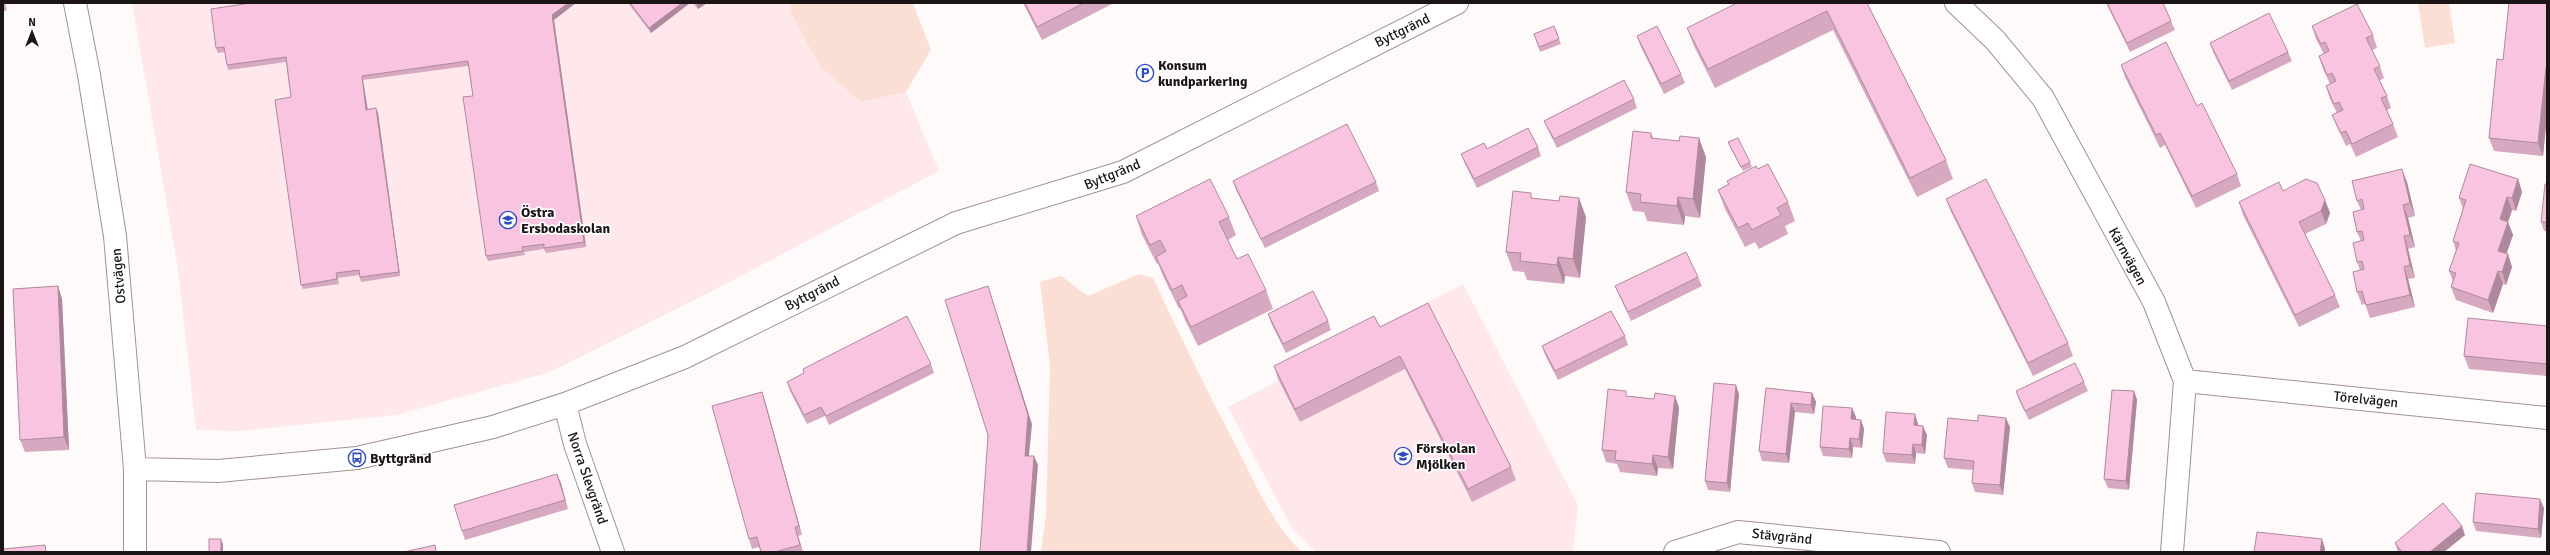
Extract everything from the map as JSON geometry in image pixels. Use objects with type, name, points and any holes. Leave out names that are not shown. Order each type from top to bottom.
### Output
[{"type":"street","name":"Ostvägen","points":[[74,3],[90,75],[115,236],[135,469],[135,552]]},
{"type":"street","name":"Byttgränd","points":[[135,469],[218,472],[357,458],[493,428],[564,404],[685,356],[956,223],[1123,172],[1457,3]]},
{"type":"street","name":"Kärnvägen","points":[[1956,3],[1995,40],[2043,98],[2154,302],[2185,381],[2172,552]]},
{"type":"street","name":"Törelvägen","points":[[2185,381],[2547,418]]},
{"type":"street","name":"Norra Slevgränd","points":[[564,404],[575,444],[613,552]]},
{"type":"street","name":"Stävgränd","points":[[1675,552],[1738,532],[1939,552]]},
{"type":"shaded area","name":"Östra Ersbodaskolan","points":[[132,3],[791,3],[791,13],[820,67],[861,102],[906,92],[939,171],[720,287],[550,372],[396,415],[238,431],[196,430],[178,269]]},
{"type":"shaded area","points":[[791,3],[913,3],[931,50],[906,92],[861,102],[820,67],[791,13]]},
{"type":"shaded area","points":[[2418,3],[2449,3],[2455,43],[2425,48]]},
{"type":"shaded area","points":[[1139,274],[1153,278],[1194,364],[1266,504],[1282,530],[1302,552],[1041,552],[1046,514],[1050,366],[1040,282],[1061,276],[1088,296]]},
{"type":"shaded area","name":"Förskolan Mjölken","points":[[1463,284],[1578,505],[1573,552],[1316,552],[1292,528],[1228,407]]},
{"type":"building","points":[[251,3],[568,3],[552,15],[584,242],[544,248],[544,244],[522,247],[523,251],[486,256],[463,97],[473,96],[468,61],[362,76],[366,110],[376,108],[399,272],[360,277],[359,270],[336,273],[337,279],[301,285],[275,100],[291,97],[286,57],[227,65],[224,47],[216,48],[211,9]]},
{"type":"building","points":[[630,3],[682,3],[649,28]]},
{"type":"building","points":[[1025,3],[1084,3],[1037,27]]},
{"type":"building","points":[[1737,3],[1867,3],[1946,160],[1910,178],[1827,11],[1708,69],[1687,28]]},
{"type":"building","points":[[2107,3],[2163,3],[2171,21],[2127,43]]},
{"type":"building","points":[[2509,3],[2547,3],[2547,67],[2538,143],[2489,138],[2497,59],[2503,60]]},
{"type":"building","points":[[2357,4],[2373,35],[2366,38],[2380,66],[2374,69],[2387,96],[2381,98],[2393,124],[2352,144],[2346,131],[2341,133],[2332,115],[2343,110],[2339,102],[2334,104],[2326,86],[2336,81],[2332,73],[2327,75],[2319,56],[2329,51],[2325,42],[2321,44],[2312,26]]},
{"type":"building","points":[[2269,13],[2288,52],[2229,81],[2210,43]]},
{"type":"building","points":[[1554,26],[1559,39],[1539,47],[1534,34]]},
{"type":"building","points":[[1657,26],[1681,74],[1661,84],[1637,36]]},
{"type":"building","points":[[2166,42],[2197,106],[2202,103],[2237,174],[2192,196],[2160,133],[2156,135],[2121,65]]},
{"type":"building","points":[[1624,80],[1634,99],[1554,139],[1544,121]]},
{"type":"building","points":[[1347,124],[1376,182],[1261,239],[1233,181]]},
{"type":"building","points":[[1528,128],[1538,147],[1474,179],[1461,154],[1484,143],[1487,149]]},
{"type":"building","points":[[1633,131],[1651,133],[1651,138],[1679,141],[1680,136],[1699,138],[1693,199],[1678,197],[1677,206],[1640,202],[1641,194],[1626,192]]},
{"type":"building","points":[[1738,138],[1750,162],[1741,167],[1728,142]]},
{"type":"building","points":[[1768,164],[1788,202],[1777,208],[1781,215],[1752,230],[1748,223],[1738,228],[1718,190],[1729,184],[1727,181],[1756,166],[1758,169]]},
{"type":"building","points":[[2470,164],[2518,179],[2512,198],[2507,197],[2500,219],[2508,222],[2498,251],[2508,254],[2502,272],[2498,271],[2488,300],[2451,287],[2456,273],[2449,271],[2459,243],[2453,241],[2466,200],[2459,198]]},
{"type":"building","points":[[2402,169],[2410,203],[2403,205],[2410,235],[2404,236],[2410,265],[2404,267],[2410,295],[2366,305],[2362,291],[2357,292],[2353,272],[2364,269],[2362,261],[2357,262],[2353,243],[2364,240],[2362,231],[2357,232],[2353,212],[2364,209],[2362,199],[2357,201],[2352,181]]},
{"type":"building","points":[[1210,179],[1229,217],[1219,222],[1237,259],[1248,254],[1266,290],[1191,327],[1178,301],[1187,296],[1182,285],[1172,290],[1156,257],[1166,251],[1160,240],[1150,245],[1136,216]]},
{"type":"building","points":[[1986,179],[2068,343],[2028,363],[1946,199]]},
{"type":"building","points":[[2306,179],[2317,183],[2325,200],[2321,211],[2299,222],[2335,295],[2295,315],[2239,202],[2279,182],[2283,191]]},
{"type":"building","points":[[2545,184],[2547,184],[2547,222],[2541,222]]},
{"type":"building","points":[[1513,191],[1531,193],[1531,198],[1559,201],[1560,196],[1579,198],[1573,259],[1558,257],[1557,265],[1520,261],[1521,253],[1506,252]]},
{"type":"building","points":[[1686,252],[1698,277],[1628,312],[1615,286]]},
{"type":"building","points":[[58,286],[64,437],[20,440],[13,289]]},
{"type":"building","points":[[988,286],[1028,415],[1025,456],[1034,456],[1027,552],[980,552],[988,435],[945,300]]},
{"type":"building","points":[[1313,291],[1328,321],[1283,344],[1268,314]]},
{"type":"building","points":[[1428,303],[1511,467],[1468,489],[1400,356],[1295,409],[1274,366],[1374,316],[1380,327]]},
{"type":"building","points":[[1611,311],[1625,336],[1555,371],[1542,346]]},
{"type":"building","points":[[907,316],[931,364],[826,416],[821,407],[804,415],[787,382],[804,373],[803,369]]},
{"type":"building","points":[[2468,318],[2547,326],[2547,364],[2464,356]]},
{"type":"building","points":[[2075,363],[2084,382],[2025,411],[2016,391]]},
{"type":"building","points":[[1714,383],[1736,385],[1727,483],[1705,481]]},
{"type":"building","points":[[1766,388],[1812,393],[1811,405],[1791,403],[1786,454],[1759,451]]},
{"type":"building","points":[[1608,389],[1626,391],[1626,396],[1654,399],[1655,393],[1675,396],[1668,457],[1653,455],[1652,464],[1615,460],[1616,451],[1602,450]]},
{"type":"building","points":[[2112,390],[2134,391],[2126,481],[2104,479]]},
{"type":"building","points":[[762,392],[799,526],[795,527],[800,545],[775,552],[761,552],[757,537],[749,539],[712,406]]},
{"type":"building","points":[[1823,406],[1852,408],[1851,419],[1861,420],[1859,439],[1850,438],[1849,449],[1820,447]]},
{"type":"building","points":[[1886,412],[1915,414],[1914,425],[1923,426],[1922,445],[1913,444],[1912,455],[1883,453]]},
{"type":"building","points":[[1978,415],[2006,418],[2000,485],[1972,483],[1974,461],[1944,458],[1948,418],[1978,421]]},
{"type":"building","points":[[557,474],[565,500],[462,531],[454,505]]},
{"type":"building","points":[[2476,493],[2540,499],[2538,529],[2473,522]]},
{"type":"building","points":[[2443,503],[2462,526],[2430,552],[2402,552],[2395,543]]},
{"type":"building","points":[[2257,532],[2322,539],[2320,552],[2254,552]]},
{"type":"building","points":[[209,539],[221,539],[221,552],[209,552]]},
{"type":"building","points":[[45,545],[46,552],[3,552],[3,549]]},
{"type":"building","points":[[435,545],[436,552],[404,552]]},
{"type":"place","name":"Konsum kundparkering","points":[[1145,73]]},
{"type":"place","name":"Östra Ersbodaskolan","points":[[508,220]]},
{"type":"place","name":"Förskolan Mjölken","points":[[1403,456]]},
{"type":"place","name":"Byttgränd","points":[[357,458]]}]
